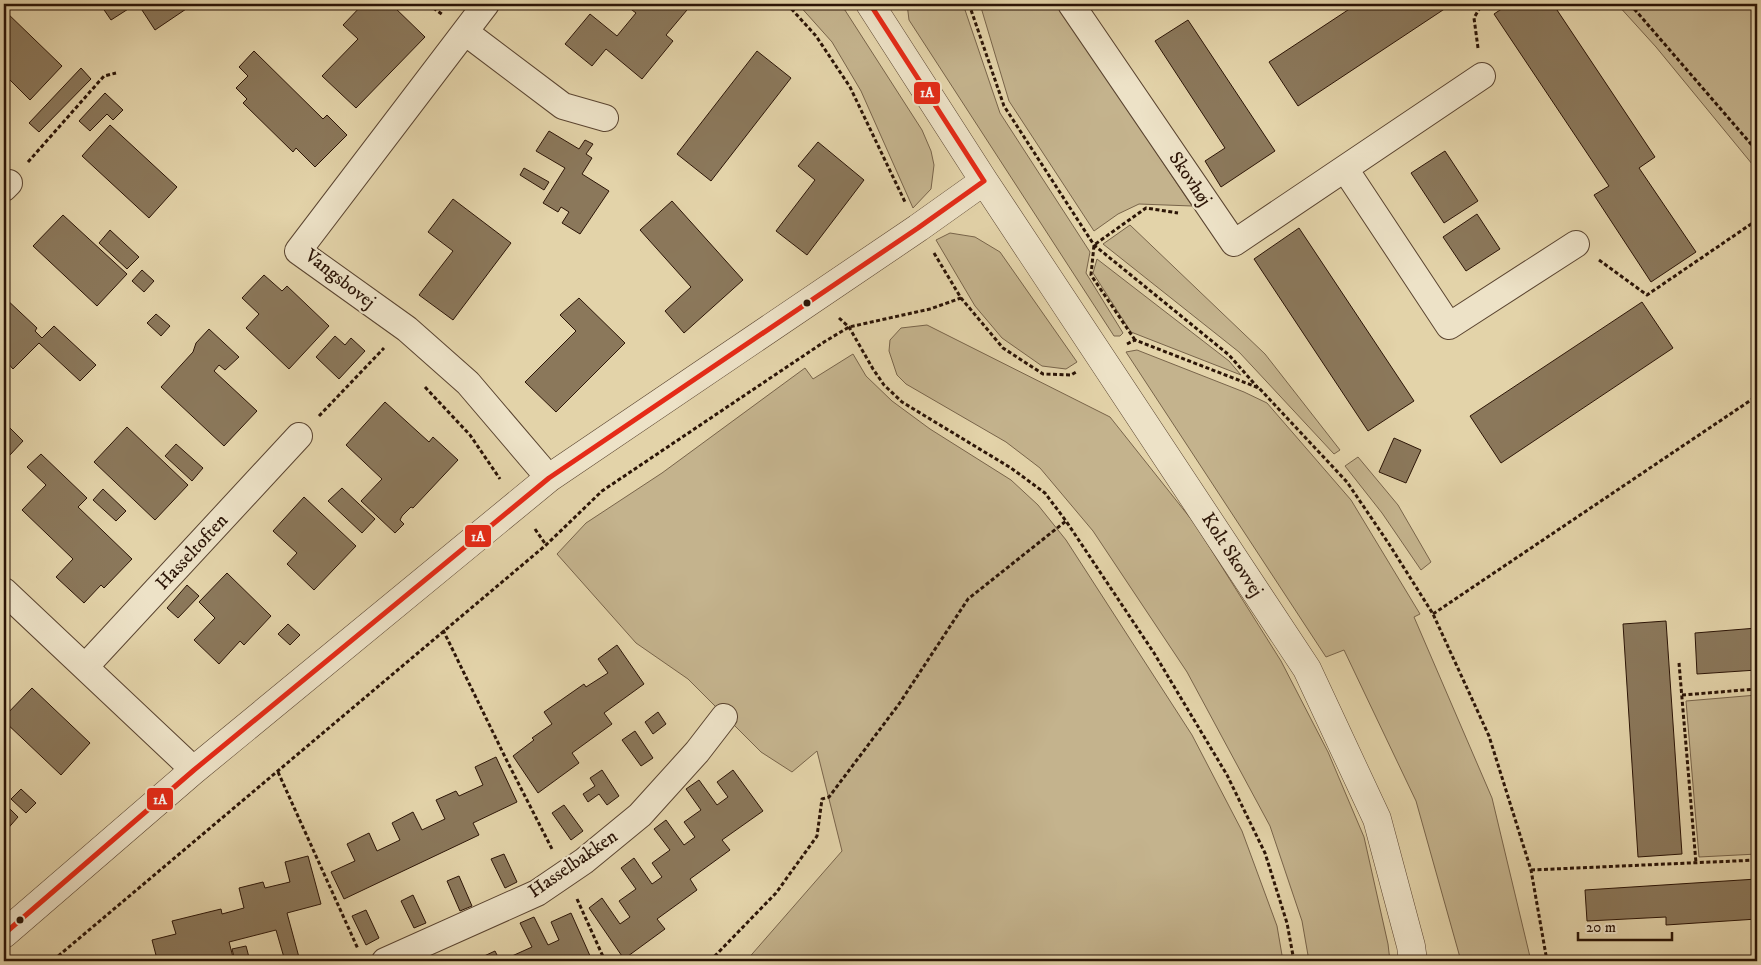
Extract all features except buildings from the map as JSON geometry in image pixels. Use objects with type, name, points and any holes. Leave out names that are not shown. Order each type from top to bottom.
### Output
[{"type":"street","name":"Vangsbovej","points":[[486,4],[298,252],[407,329],[468,383],[549,478]]},
{"type":"street","name":"Kolt Skovvej","points":[[870,4],[984,181],[1307,669],[1377,819],[1411,946],[1413,961]]},
{"type":"street","name":"Skovhøj","points":[[1071,4],[1234,243],[1482,76]]},
{"type":"street","points":[[465,32],[563,106],[605,118]]},
{"type":"street","points":[[1345,169],[1450,326],[1576,244]]},
{"type":"street","points":[[4,934],[194,770],[549,478],[918,228],[984,181]]},
{"type":"street","name":"Hasseltoften","points":[[85,667],[299,436]]},
{"type":"street","points":[[5,595],[85,667],[194,770]]},
{"type":"street","name":"Hasselbakken","points":[[386,961],[537,893],[584,861],[640,815],[697,752],[724,717]]},
{"type":"path","points":[[787,4],[816,36],[850,87],[918,228],[961,298],[1003,348],[1043,374],[1071,375],[1135,340]]},
{"type":"path","points":[[969,4],[1004,106],[1094,245],[1229,355],[1347,482],[1433,614],[1489,736],[1531,870],[1547,961]]},
{"type":"path","points":[[1482,4],[1474,18],[1482,76]]},
{"type":"path","points":[[1630,4],[1757,151]]},
{"type":"path","points":[[6,186],[104,76],[116,73]]},
{"type":"path","points":[[1206,203],[1192,215],[1146,208],[1094,245],[1091,275],[1135,340],[1259,388]]},
{"type":"path","points":[[1576,244],[1647,295],[1757,220]]},
{"type":"path","points":[[816,297],[849,327],[884,385],[902,402],[1025,478],[1045,493],[1066,521],[1154,653],[1227,775],[1264,853],[1287,923],[1294,961]]},
{"type":"path","points":[[54,961],[443,630],[546,546],[602,491],[849,327],[930,309],[961,298]]},
{"type":"path","points":[[299,436],[386,346]]},
{"type":"path","points":[[418,380],[470,435],[546,546]]},
{"type":"path","points":[[1433,614],[1757,396]]},
{"type":"path","points":[[710,961],[776,893],[817,836],[822,799],[829,797],[887,719],[968,599],[1066,521]]},
{"type":"path","points":[[443,630],[534,814]]},
{"type":"path","points":[[1679,663],[1696,863]]},
{"type":"path","points":[[1682,695],[1757,688]]},
{"type":"path","points":[[278,772],[360,953]]},
{"type":"path","points":[[1531,870],[1757,860]]},
{"type":"path","points":[[589,924],[605,961]]},
{"type":"shaded area","points":[[798,4],[841,4],[922,130],[931,151],[934,165],[931,189],[913,208],[861,91],[832,42]]},
{"type":"shaded area","points":[[907,4],[963,4],[1000,113],[1090,252],[1086,273],[1123,333],[1120,336],[1114,336],[909,20]]},
{"type":"shaded area","points":[[980,4],[1057,4],[1192,206],[1139,204],[1118,214],[1094,231],[1009,101]]},
{"type":"shaded area","points":[[1617,4],[1757,4],[1757,170],[1656,47]]},
{"type":"shaded area","points":[[1130,225],[1265,354],[1340,450],[1334,454],[1239,352],[1103,244]]},
{"type":"shaded area","points":[[950,233],[975,237],[1000,252],[1077,362],[1066,369],[1042,366],[1002,338],[975,306],[936,240]]},
{"type":"shaded area","points":[[1097,259],[1229,361],[1241,375],[1131,332],[1093,273]]},
{"type":"shaded area","points":[[927,325],[1110,417],[1195,524],[1281,661],[1328,752],[1364,837],[1388,944],[1390,961],[1309,961],[1302,921],[1270,826],[1187,672],[1093,531],[1040,468],[1006,442],[906,384],[897,375],[889,351],[890,340],[901,328]]},
{"type":"shaded area","points":[[1137,350],[1244,392],[1267,403],[1351,500],[1420,614],[1414,617],[1492,798],[1531,961],[1461,961],[1416,801],[1344,650],[1326,657],[1126,352]]},
{"type":"shaded area","points":[[853,354],[866,376],[892,401],[930,429],[1011,480],[1038,505],[1066,540],[1192,735],[1242,831],[1277,926],[1283,961],[746,961],[842,851],[817,751],[792,772],[761,752],[688,679],[636,643],[557,554],[586,523],[662,473],[805,368],[813,379]]},
{"type":"shaded area","points":[[1358,457],[1398,505],[1431,562],[1421,570],[1382,513],[1345,466]]},
{"type":"shaded area","points":[[1757,695],[1757,854],[1699,857],[1686,701]]},
{"type":"transit line","name":"1A","points":[[870,4],[984,181]]},
{"type":"transit line","name":"1A","points":[[4,934],[194,770],[549,478],[918,228],[984,181]]}]
